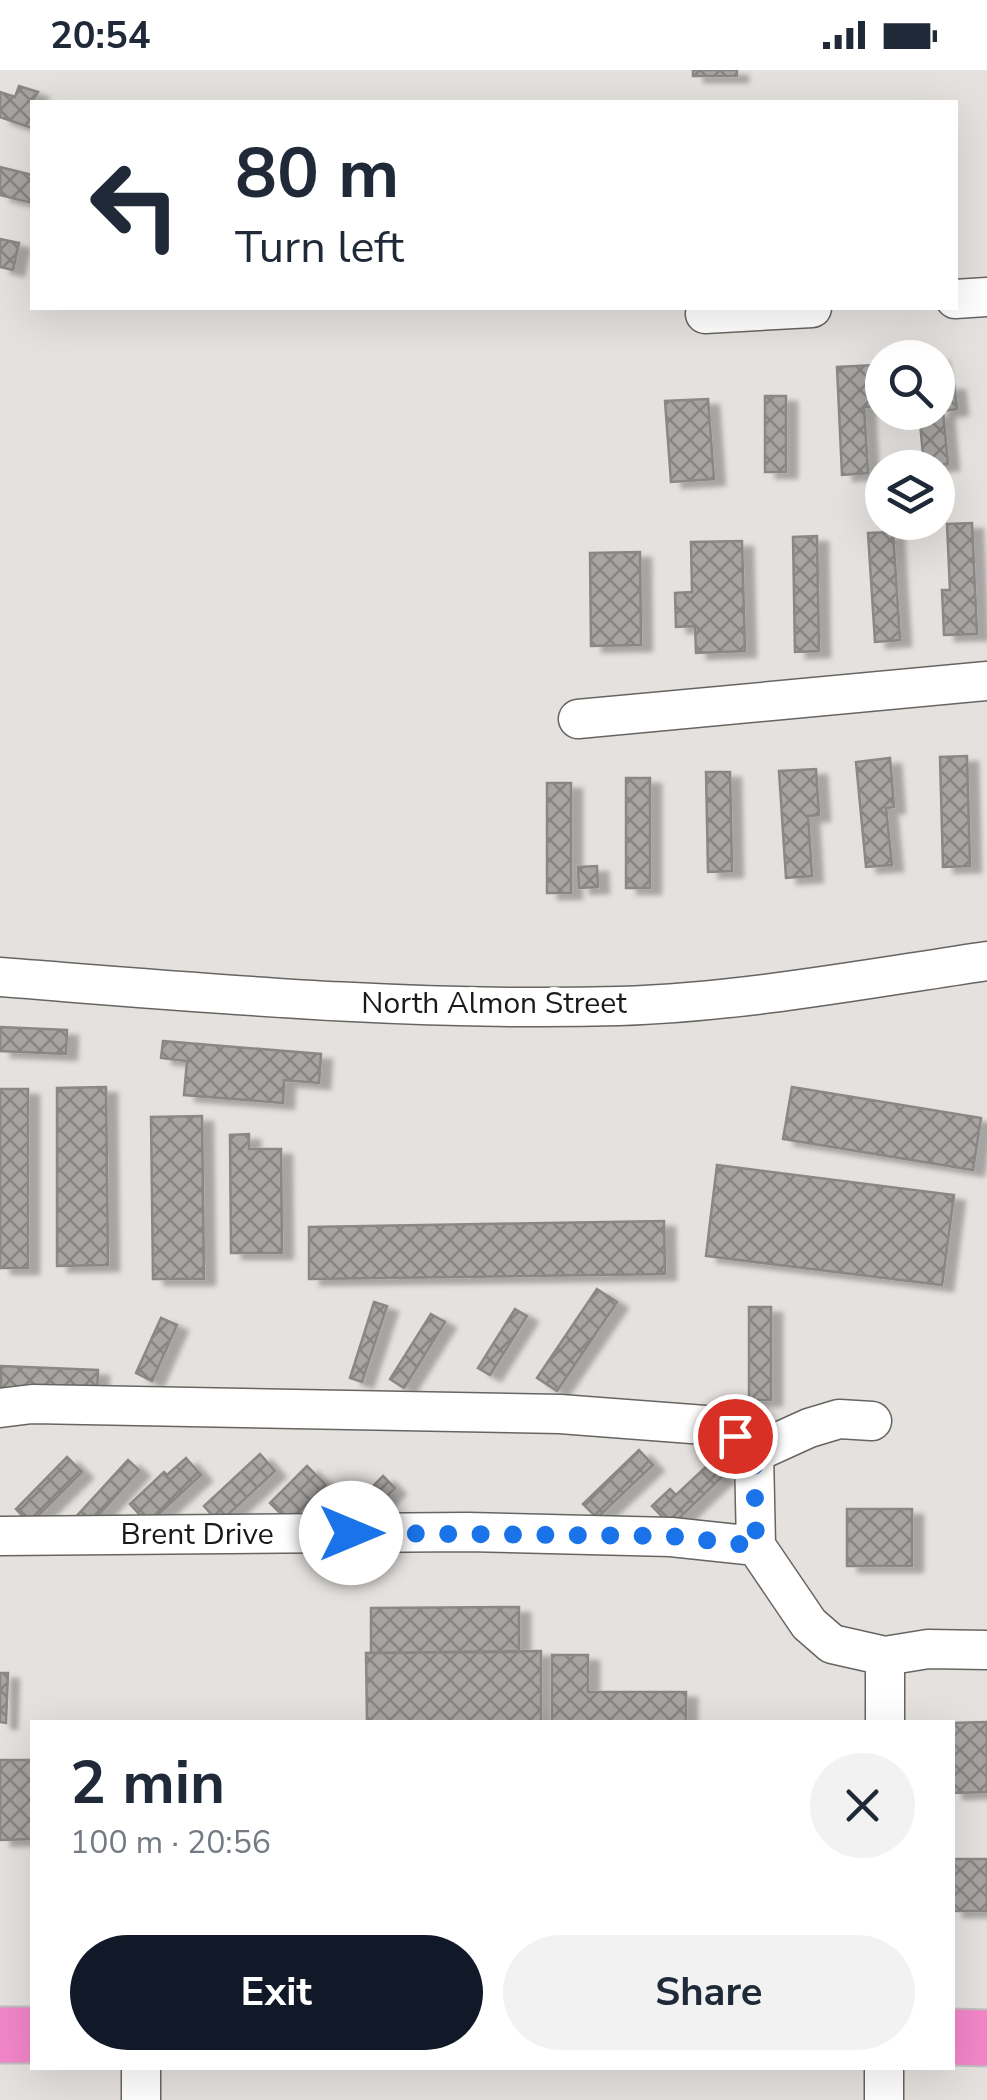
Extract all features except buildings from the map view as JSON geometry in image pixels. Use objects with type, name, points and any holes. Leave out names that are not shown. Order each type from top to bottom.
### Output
[{"type":"highway","points":[[0,2035],[30,2034]]},
{"type":"highway","points":[[955,2038],[987,2038]]},
{"type":"street","points":[[958,299],[987,297]]},
{"type":"street","points":[[705,314],[776,310]]},
{"type":"street","points":[[578,720],[987,681]]},
{"type":"street","name":"North Almon Street","points":[[0,977],[297,1000],[622,1006],[774,993],[987,961]]},
{"type":"street","points":[[0,1408],[32,1404],[560,1414],[705,1425],[735,1436],[754,1453],[756,1546],[809,1624],[832,1644],[884,1656],[928,1649],[987,1650]]},
{"type":"street","points":[[754,1453],[809,1428],[840,1419],[872,1421]]},
{"type":"street","name":"Brent Drive","points":[[0,1536],[468,1532],[670,1536],[756,1546]]},
{"type":"street","points":[[884,1656],[885,1720]]},
{"type":"street","points":[[141,2070],[141,2100]]},
{"type":"street","points":[[884,2070],[884,2100]]},
{"type":"route","points":[[351,1533],[670,1536],[756,1546],[754,1453],[735,1436]]}]
